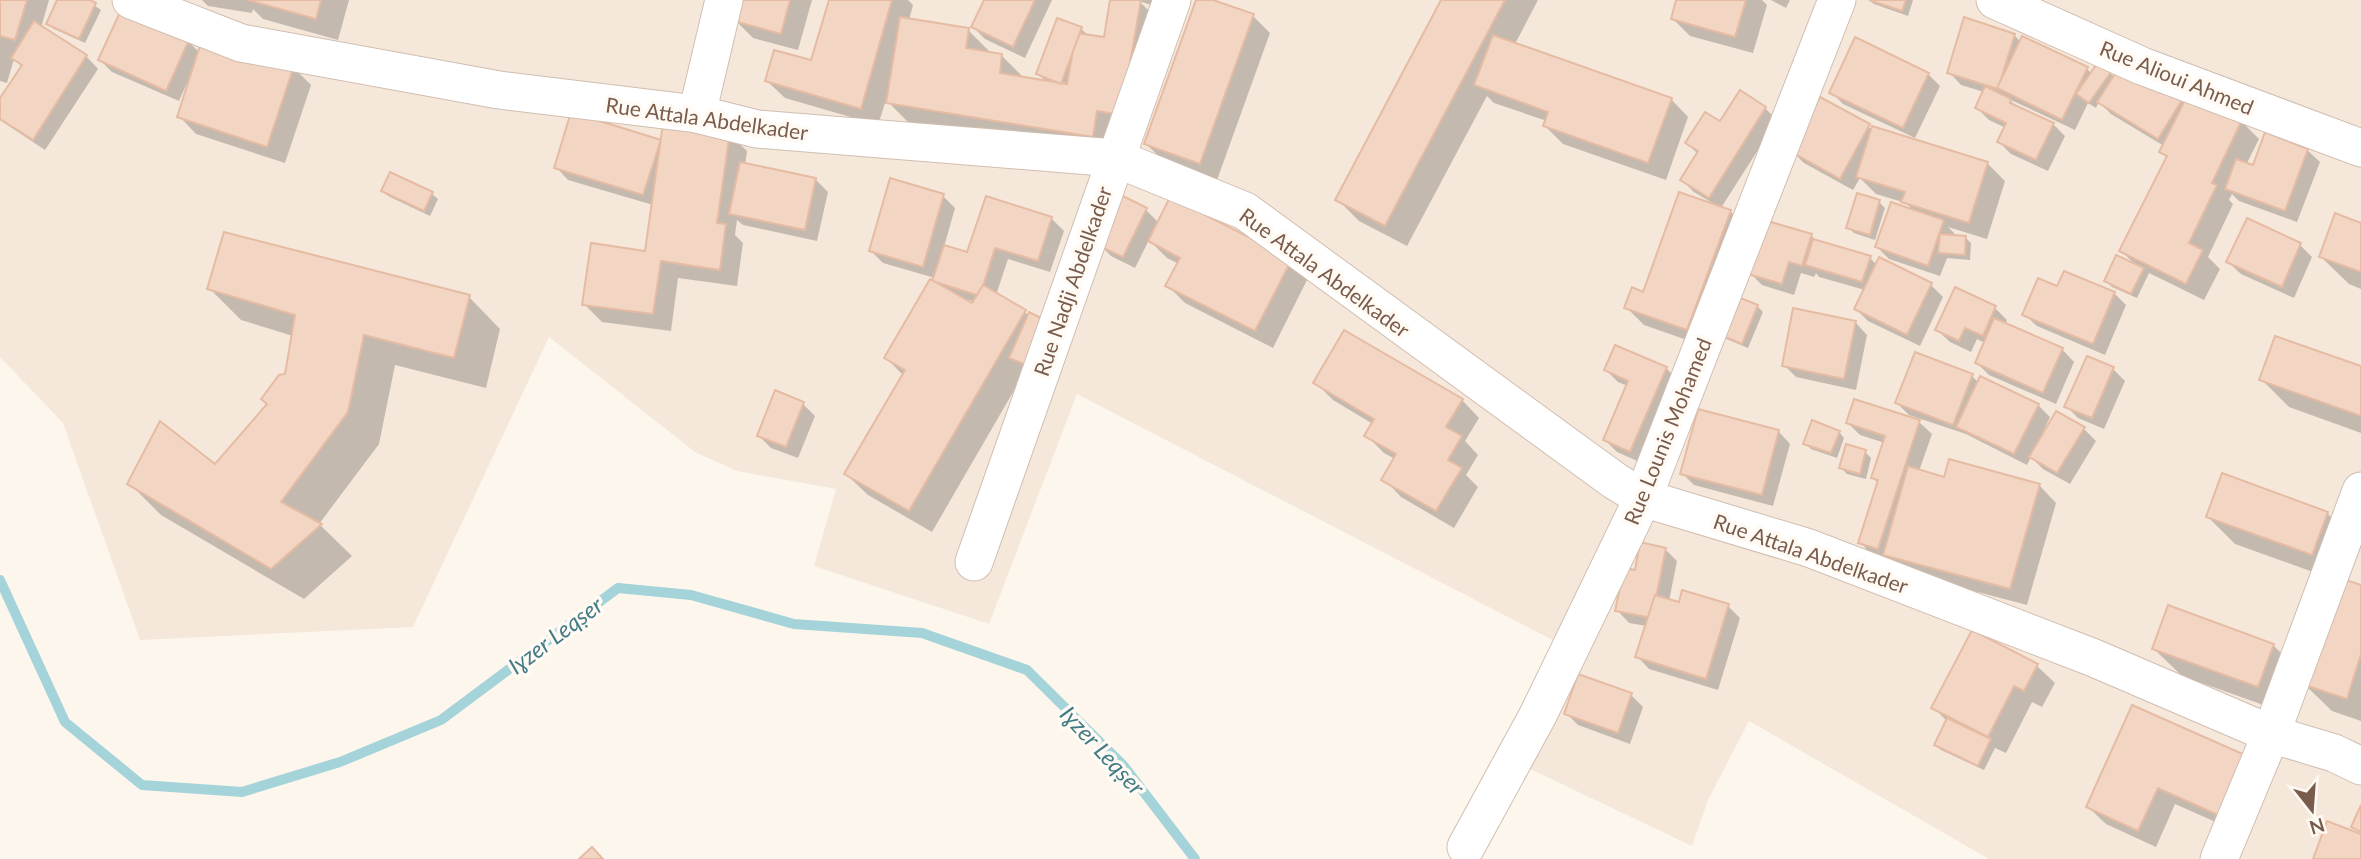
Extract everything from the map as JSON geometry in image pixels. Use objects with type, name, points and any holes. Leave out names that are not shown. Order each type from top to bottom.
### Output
[{"type":"street","name":"Rue Attala Abdelkader","points":[[131,0],[241,43],[499,90],[697,114],[757,129],[1115,158],[1245,211],[1594,466],[1643,498],[1809,548],[2094,658],[2271,734],[2334,754],[2361,766]]},
{"type":"street","points":[[697,114],[724,0]]},
{"type":"street","name":"Rue Nadji Abdelkader","points":[[974,562],[1172,0]]},
{"type":"street","name":"Rue Lounis Mohamed","points":[[1466,847],[1538,715],[1643,498],[1837,0]]},
{"type":"street","name":"Rue Alioui Ahmed","points":[[1995,0],[2141,66],[2361,148]]},
{"type":"street","points":[[2219,859],[2271,734],[2361,491]]},
{"type":"shaded area","points":[[0,0],[2361,0],[2361,859],[1989,859],[1749,721],[1708,800],[1692,846],[1530,769],[1566,647],[1077,394],[989,624],[814,566],[836,489],[737,471],[695,452],[549,337],[413,627],[140,640],[63,423],[0,357]]},
{"type":"building","points":[[0,0],[27,0],[15,40],[0,36]]},
{"type":"building","points":[[57,0],[90,0],[96,3],[79,39],[46,24]]},
{"type":"building","points":[[248,0],[321,0],[316,19]]},
{"type":"building","points":[[739,0],[790,0],[781,34],[734,21]]},
{"type":"building","points":[[829,0],[892,0],[861,109],[765,81],[774,50],[811,60]]},
{"type":"building","points":[[984,0],[1035,0],[1013,47],[971,27]]},
{"type":"building","points":[[1110,0],[1141,0],[1121,115],[1097,111],[1093,137],[886,103],[900,17],[969,28],[966,48],[1002,54],[1000,73],[1067,84],[1076,33],[1104,37]]},
{"type":"building","points":[[1196,0],[1213,0],[1254,14],[1200,164],[1144,144]]},
{"type":"building","points":[[1441,0],[1505,0],[1385,226],[1335,200]]},
{"type":"building","points":[[1676,0],[1746,0],[1735,37],[1671,19]]},
{"type":"building","points":[[1869,0],[1906,0],[1902,11]]},
{"type":"building","points":[[121,10],[189,40],[166,91],[98,60]]},
{"type":"building","points":[[1964,17],[2015,34],[1998,89],[1947,73]]},
{"type":"building","points":[[1057,18],[1082,27],[1061,84],[1036,74]]},
{"type":"building","points":[[34,21],[87,55],[33,140],[0,119],[0,98],[22,65],[11,58]]},
{"type":"building","points":[[1493,35],[1672,98],[1648,163],[1543,126],[1548,112],[1474,85]]},
{"type":"building","points":[[203,36],[294,66],[267,147],[177,117]]},
{"type":"building","points":[[2022,36],[2088,67],[2062,120],[1997,88]]},
{"type":"building","points":[[1855,37],[1929,73],[1903,128],[1829,93]]},
{"type":"building","points":[[2098,62],[2111,72],[2089,103],[2076,94]]},
{"type":"building","points":[[2121,64],[2182,100],[2158,139],[2097,102]]},
{"type":"building","points":[[1985,86],[2011,99],[2010,103],[2054,123],[2036,160],[1997,142],[2006,123],[1975,108]]},
{"type":"building","points":[[1740,90],[1766,107],[1709,198],[1680,180],[1698,151],[1685,143],[1705,112],[1720,121]]},
{"type":"building","points":[[2188,94],[2242,120],[2212,183],[2217,185],[2189,243],[2203,250],[2186,284],[2119,251],[2167,156],[2159,152]]},
{"type":"building","points":[[1820,97],[1870,124],[1840,179],[1790,151]]},
{"type":"building","points":[[571,112],[661,140],[643,195],[554,168]]},
{"type":"building","points":[[663,123],[730,132],[717,223],[726,224],[720,270],[661,261],[653,314],[582,305],[591,243],[645,251]]},
{"type":"building","points":[[1872,126],[1988,162],[1969,223],[1901,202],[1905,192],[1856,177]]},
{"type":"building","points":[[2265,132],[2308,149],[2285,211],[2225,189],[2236,159],[2253,165]]},
{"type":"building","points":[[740,162],[816,178],[805,230],[729,214]]},
{"type":"building","points":[[390,172],[433,192],[424,211],[381,191]]},
{"type":"building","points":[[890,178],[944,194],[923,267],[869,251]]},
{"type":"building","points":[[1679,192],[1731,210],[1687,330],[1624,308],[1632,287],[1643,292]]},
{"type":"building","points":[[1857,193],[1880,200],[1870,235],[1846,228]]},
{"type":"building","points":[[1121,195],[1147,208],[1123,257],[1097,245]]},
{"type":"building","points":[[986,196],[1052,217],[1038,261],[995,248],[980,296],[932,281],[944,245],[967,252]]},
{"type":"building","points":[[1170,197],[1292,259],[1255,331],[1165,286],[1180,258],[1148,241]]},
{"type":"building","points":[[1891,202],[1944,220],[1928,266],[1875,247]]},
{"type":"building","points":[[2335,213],[2361,223],[2361,272],[2319,257]]},
{"type":"building","points":[[2247,218],[2301,243],[2282,287],[2226,262]]},
{"type":"building","points":[[1764,220],[1812,234],[1802,266],[1789,262],[1782,284],[1748,274]]},
{"type":"building","points":[[224,232],[470,295],[454,358],[364,335],[348,412],[281,502],[322,524],[271,569],[127,484],[160,421],[215,464],[267,404],[261,399],[279,375],[285,374],[295,315],[207,289]]},
{"type":"building","points":[[1940,234],[1966,236],[1965,255],[1938,253]]},
{"type":"building","points":[[1813,239],[1871,256],[1862,282],[1805,265]]},
{"type":"building","points":[[2116,255],[2144,268],[2131,294],[2104,281]]},
{"type":"building","points":[[1879,257],[1932,283],[1907,335],[1854,309]]},
{"type":"building","points":[[2064,271],[2115,292],[2093,344],[2022,315],[2038,278],[2057,286]]},
{"type":"building","points":[[930,279],[972,303],[983,285],[1026,310],[909,511],[844,474],[905,370],[884,358]]},
{"type":"building","points":[[1955,287],[1996,306],[1983,336],[1965,328],[1959,341],[1935,330]]},
{"type":"building","points":[[1733,295],[1758,305],[1742,344],[1716,333]]},
{"type":"building","points":[[1793,308],[1856,321],[1844,379],[1782,366]]},
{"type":"building","points":[[1029,312],[1051,323],[1031,367],[1009,358]]},
{"type":"building","points":[[1994,318],[2063,348],[2043,393],[1975,363]]},
{"type":"building","points":[[1344,330],[1463,399],[1446,427],[1462,436],[1448,460],[1462,468],[1436,511],[1381,480],[1396,454],[1364,436],[1374,419],[1313,383]]},
{"type":"building","points":[[2275,336],[2361,366],[2361,416],[2259,380]]},
{"type":"building","points":[[1615,345],[1667,367],[1630,452],[1603,440],[1628,381],[1604,370]]},
{"type":"building","points":[[1915,352],[1973,374],[1953,425],[1895,403]]},
{"type":"building","points":[[2087,356],[2114,367],[2092,418],[2064,407]]},
{"type":"building","points":[[1980,376],[2039,404],[2014,454],[1956,427]]},
{"type":"building","points":[[775,390],[804,402],[786,447],[757,436]]},
{"type":"building","points":[[1854,399],[1920,420],[1878,549],[1858,543],[1878,480],[1871,478],[1885,436],[1846,423]]},
{"type":"building","points":[[1698,409],[1779,430],[1762,495],[1680,474]]},
{"type":"building","points":[[2056,411],[2085,427],[2057,473],[2029,457]]},
{"type":"building","points":[[1812,420],[1840,431],[1831,453],[1803,444]]},
{"type":"building","points":[[1846,444],[1866,450],[1860,474],[1839,468]]},
{"type":"building","points":[[1949,459],[2040,484],[2010,589],[1883,555],[1908,466],[1944,477]]},
{"type":"building","points":[[2222,473],[2328,512],[2312,555],[2206,517]]},
{"type":"building","points":[[1640,542],[1666,548],[1652,618],[1615,611],[1624,568],[1635,570]]},
{"type":"building","points":[[2337,577],[2361,585],[2361,654],[2347,699],[2302,684]]},
{"type":"building","points":[[1682,590],[1729,604],[1706,679],[1635,657],[1655,595],[1679,602]]},
{"type":"building","points":[[2168,605],[2274,644],[2258,687],[2152,649]]},
{"type":"building","points":[[1972,630],[2038,664],[2024,691],[2014,686],[1988,737],[1931,708]]},
{"type":"building","points":[[1578,674],[1632,693],[1618,733],[1564,714]]},
{"type":"building","points":[[2132,705],[2245,755],[2218,815],[2158,788],[2138,831],[2086,807]]},
{"type":"building","points":[[1947,718],[1991,739],[1978,766],[1934,745]]},
{"type":"building","points":[[2361,805],[2361,832],[2351,827]]},
{"type":"building","points":[[2327,821],[2361,834],[2361,859],[2313,859]]},
{"type":"building","points":[[592,847],[603,859],[579,859]]},
{"type":"waterway","name":"Iɣzer Leqṣer","points":[[0,580],[65,722],[142,785],[242,792],[340,762],[441,720],[618,588],[691,595],[794,624],[922,633],[1027,670],[1123,765],[1195,859]]}]
